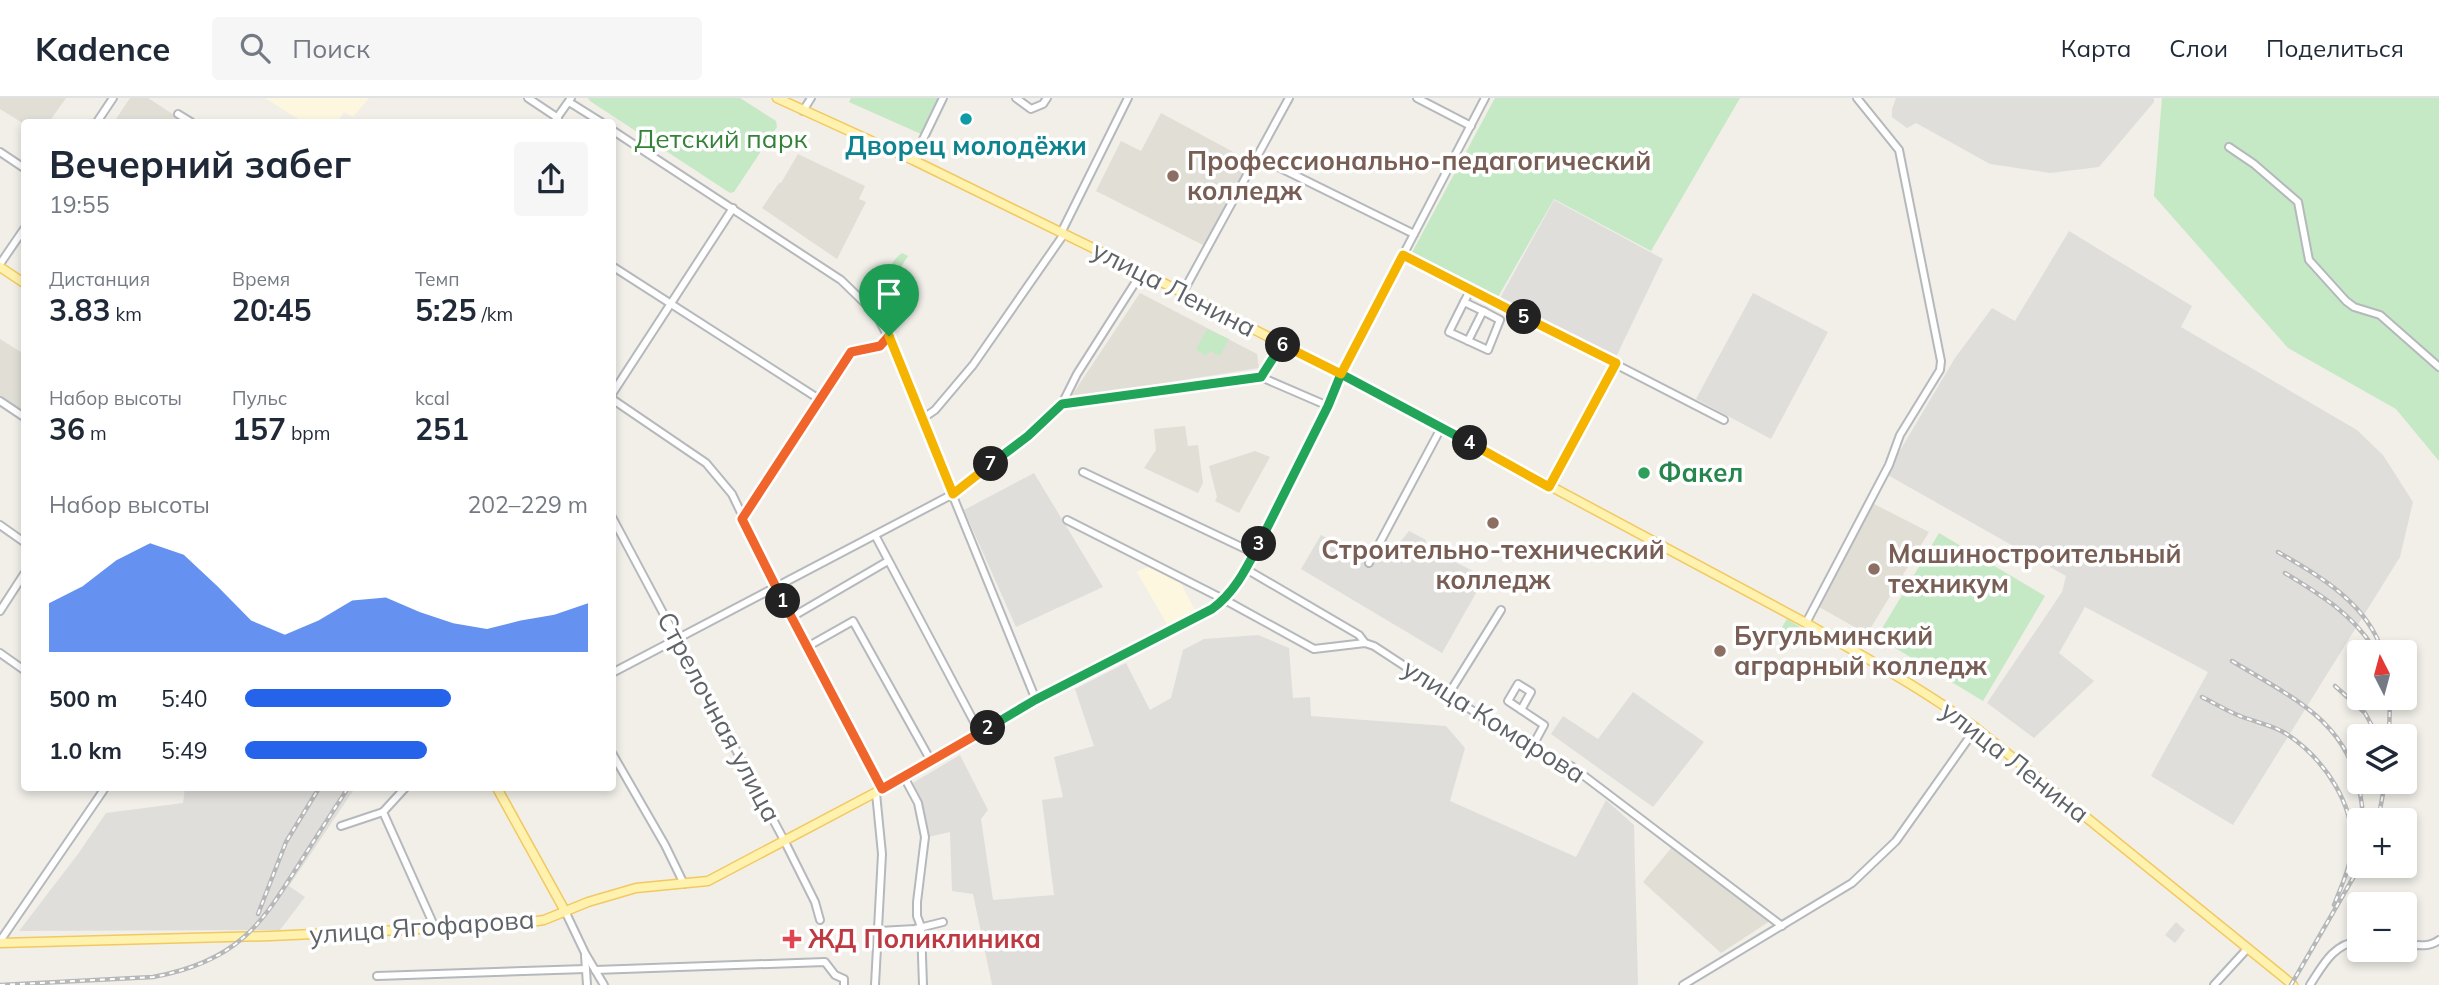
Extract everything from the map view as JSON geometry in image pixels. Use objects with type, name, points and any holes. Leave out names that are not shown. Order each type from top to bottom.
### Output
[{"type":"main road","name":"улица Ленина","points":[[777,98],[1063,233],[1341,374],[1806,624],[1928,695],[1976,728],[2292,985]]},
{"type":"main road","points":[[0,266],[21,281]]},
{"type":"main road","points":[[1225,600],[1246,569],[1328,406],[1341,374]]},
{"type":"main road","name":"улица Ягофарова","points":[[0,942],[436,930],[528,923],[636,888],[708,881],[879,791],[1035,700],[1225,600]]},
{"type":"main road","points":[[499,791],[565,911]]},
{"type":"street","points":[[99,119],[113,98]]},
{"type":"street","points":[[528,98],[555,119]]},
{"type":"street","points":[[803,111],[811,98]]},
{"type":"street","points":[[913,160],[943,98]]},
{"type":"street","points":[[1016,98],[1031,109],[1043,104],[1047,98]]},
{"type":"street","points":[[922,419],[936,410],[973,365],[1063,233],[1128,98]]},
{"type":"street","points":[[1182,294],[1289,98]]},
{"type":"street","points":[[1417,98],[1471,126]]},
{"type":"street","points":[[1341,374],[1485,98]]},
{"type":"street","points":[[1806,624],[1889,465],[1900,435],[1940,370],[1940,352],[1899,150],[1857,98]]},
{"type":"street","points":[[557,119],[570,100],[597,119]]},
{"type":"street","points":[[178,114],[186,119]]},
{"type":"street","points":[[616,133],[841,280],[876,314],[889,336],[1035,700]]},
{"type":"street","points":[[2229,147],[2254,164],[2298,202],[2309,260],[2346,302],[2380,315],[2439,367]]},
{"type":"street","points":[[0,152],[21,166]]},
{"type":"street","points":[[1258,157],[1414,234]]},
{"type":"street","points":[[616,391],[733,208]]},
{"type":"street","points":[[0,266],[21,234]]},
{"type":"street","points":[[1403,255],[1724,420]]},
{"type":"street","points":[[616,269],[819,399]]},
{"type":"street","points":[[616,671],[953,494],[1028,436],[1062,404],[1077,374],[1142,272]]},
{"type":"street","points":[[1471,289],[1449,332],[1488,350],[1506,307]]},
{"type":"street","points":[[1464,302],[1500,320]]},
{"type":"street","points":[[1468,341],[1483,311]]},
{"type":"street","points":[[742,519],[851,352],[880,346],[889,336]]},
{"type":"street","points":[[1261,377],[1282,344]]},
{"type":"street","points":[[1549,487],[1616,363]]},
{"type":"street","points":[[1062,404],[1261,377],[1328,406]]},
{"type":"street","points":[[616,400],[706,463],[732,495],[879,791],[882,854],[875,985]]},
{"type":"street","points":[[0,401],[21,415]]},
{"type":"street","points":[[1369,563],[1441,428]]},
{"type":"street","points":[[1083,472],[1254,553]]},
{"type":"street","points":[[1067,520],[1225,600],[1314,649],[1365,643]]},
{"type":"street","name":"Стрелочная улица","points":[[616,524],[785,842],[815,902],[820,920]]},
{"type":"street","points":[[0,525],[21,540]]},
{"type":"street","points":[[874,535],[980,733]]},
{"type":"street","points":[[792,617],[888,561]]},
{"type":"street","name":"улица Комарова","points":[[1246,569],[1359,635],[1365,643],[1374,646],[1531,749],[1571,766],[1782,926]]},
{"type":"street","points":[[0,611],[21,579]]},
{"type":"street","points":[[1448,695],[1501,610]]},
{"type":"street","points":[[807,647],[853,621],[931,761]]},
{"type":"street","points":[[0,653],[21,668]]},
{"type":"street","points":[[1521,710],[1544,725],[1531,749]]},
{"type":"street","points":[[1683,985],[1852,883],[1896,841],[1976,728]]},
{"type":"street","points":[[616,760],[684,884]]},
{"type":"street","points":[[904,777],[918,803],[925,837],[917,916],[921,927],[923,985]]},
{"type":"street","points":[[0,942],[103,791]]},
{"type":"street","points":[[341,826],[383,812],[402,791]]},
{"type":"street","points":[[383,812],[436,930]]},
{"type":"street","points":[[565,911],[584,953],[604,985]]},
{"type":"street","points":[[879,931],[943,922]]},
{"type":"street","points":[[2417,945],[2434,944],[2439,940]]},
{"type":"street","points":[[2310,985],[2329,957],[2340,946],[2347,944]]},
{"type":"street","points":[[2214,985],[2247,949]]},
{"type":"street","points":[[584,953],[587,985]]},
{"type":"street","points":[[595,970],[825,962],[835,975],[844,979],[844,985]]},
{"type":"street","points":[[377,976],[586,969]]},
{"type":"shaded area","points":[[0,98],[66,98],[51,119],[21,119],[21,122],[0,109]]},
{"type":"shaded area","points":[[130,98],[148,98],[180,119],[116,119]]},
{"type":"shaded area","points":[[265,98],[369,98],[353,117],[344,112],[339,119],[298,119]]},
{"type":"shaded area","points":[[1896,98],[2154,98],[2154,102],[2099,167],[2050,173],[1990,164],[1916,123],[1907,128],[1892,117]]},
{"type":"shaded area","name":"Профессионально-педагогический колледж","points":[[1161,113],[1250,161],[1205,246],[1096,191],[1121,141],[1141,151]]},
{"type":"shaded area","points":[[798,154],[865,186],[859,199],[866,202],[837,259],[762,208]]},
{"type":"shaded area","points":[[1554,200],[1663,259],[1616,357],[1499,300]]},
{"type":"shaded area","points":[[2069,231],[2192,306],[2181,327],[2357,430],[2383,455],[2413,502],[2400,557],[2233,825],[2151,776],[2208,672],[2085,607],[2059,653],[2094,681],[2034,738],[1987,703],[2062,592],[2066,576],[1886,474],[1955,358],[1992,308],[2015,321]]},
{"type":"shaded area","points":[[1140,293],[1257,354],[1259,368],[1070,398]]},
{"type":"shaded area","points":[[1753,293],[1828,332],[1771,439],[1696,399]]},
{"type":"shaded area","points":[[0,339],[21,352],[21,411],[0,397]]},
{"type":"shaded area","points":[[1185,426],[1188,446],[1198,445],[1203,483],[1198,493],[1144,468],[1156,450],[1154,429]]},
{"type":"shaded area","points":[[1255,451],[1270,457],[1239,513],[1215,501],[1217,497],[1209,466]]},
{"type":"shaded area","points":[[1034,473],[1103,587],[1016,627],[964,510]]},
{"type":"shaded area","points":[[1872,503],[1929,532],[1867,634],[1819,607]]},
{"type":"shaded area","points":[[1409,531],[1426,540],[1425,547],[1473,571],[1493,574],[1497,584],[1480,586],[1442,653],[1301,569],[1321,535],[1369,560],[1381,538],[1398,545]]},
{"type":"shaded area","points":[[1148,567],[1180,582],[1196,612],[1168,626],[1137,572]]},
{"type":"shaded area","points":[[1258,635],[1289,648],[1293,698],[1310,697],[1311,716],[1446,726],[1465,748],[1450,801],[1576,857],[1606,800],[1634,825],[1638,985],[992,985],[973,894],[952,891],[950,832],[928,837],[911,784],[960,755],[988,810],[981,819],[993,900],[1054,895],[1042,800],[1063,797],[1054,757],[1094,746],[1075,689],[1126,663],[1150,710],[1171,698],[1183,650],[1204,639]]},
{"type":"shaded area","points":[[1633,692],[1704,742],[1653,807],[1551,734],[1563,716],[1598,739]]},
{"type":"shaded area","points":[[185,791],[353,791],[289,886],[305,897],[280,930],[19,931],[106,813],[183,803]]},
{"type":"shaded area","points":[[1672,847],[1770,921],[1721,953],[1643,882]]},
{"type":"shaded area","points":[[2176,922],[2185,930],[2175,943],[2165,935]]},
{"type":"green space","name":"Детский парк","points":[[588,98],[740,98],[776,121],[777,127],[734,192],[730,193]]},
{"type":"green space","points":[[851,98],[940,98],[921,134],[849,102]]},
{"type":"green space","points":[[1495,98],[1740,98],[1651,251],[1554,199],[1494,304],[1408,260]]},
{"type":"green space","points":[[2162,98],[2439,98],[2439,461],[2396,409],[2288,348],[2154,196]]},
{"type":"green space","points":[[902,253],[908,256],[890,284],[890,267]]},
{"type":"green space","points":[[1207,329],[1229,339],[1220,356],[1210,351],[1206,356],[1196,349]]},
{"type":"green space","points":[[1939,533],[2045,596],[1983,701],[1877,637]]},
{"type":"green space","points":[[1787,619],[1803,629],[1791,647],[1776,637]]},
{"type":"railway","points":[[2278,552],[2341,593],[2366,620],[2378,640]]},
{"type":"railway","points":[[2285,573],[2344,614],[2368,640]]},
{"type":"railway","points":[[2232,661],[2304,706],[2339,740],[2351,762],[2361,808]]},
{"type":"railway","points":[[2335,686],[2365,713],[2371,724]]},
{"type":"railway","points":[[2202,697],[2235,714],[2285,733],[2313,756],[2335,785],[2349,819],[2352,836],[2348,867],[2334,905]]},
{"type":"railway","points":[[2389,724],[2390,710]]},
{"type":"railway","points":[[258,914],[286,842],[317,791]]},
{"type":"railway","points":[[0,985],[153,977],[189,968],[223,952],[252,930],[266,913],[346,791]]},
{"type":"railway","points":[[2380,808],[2383,794]]},
{"type":"railway","points":[[2291,985],[2353,878]]},
{"type":"place","name":"Дворец молодёжи","points":[[966,119]]},
{"type":"place","name":"Профессионально-педагогический колледж","points":[[1173,176]]},
{"type":"place","name":"Факел","points":[[1644,473]]},
{"type":"place","name":"Строительно-технический колледж","points":[[1493,523]]},
{"type":"place","name":"Машиностроительный техникум","points":[[1874,569]]},
{"type":"place","name":"Бугульминский аграрный колледж","points":[[1720,651]]},
{"type":"place","name":"ЖД Поликлиника","points":[[792,939]]},
{"type":"route","points":[[889,336],[880,346],[851,352],[742,519],[882,789],[1035,700],[1225,600],[1246,569],[1328,406],[1341,374],[1549,487],[1616,363],[1403,255],[1341,374],[1282,344],[1261,377],[1062,404],[1028,436],[953,494],[889,336]]}]
